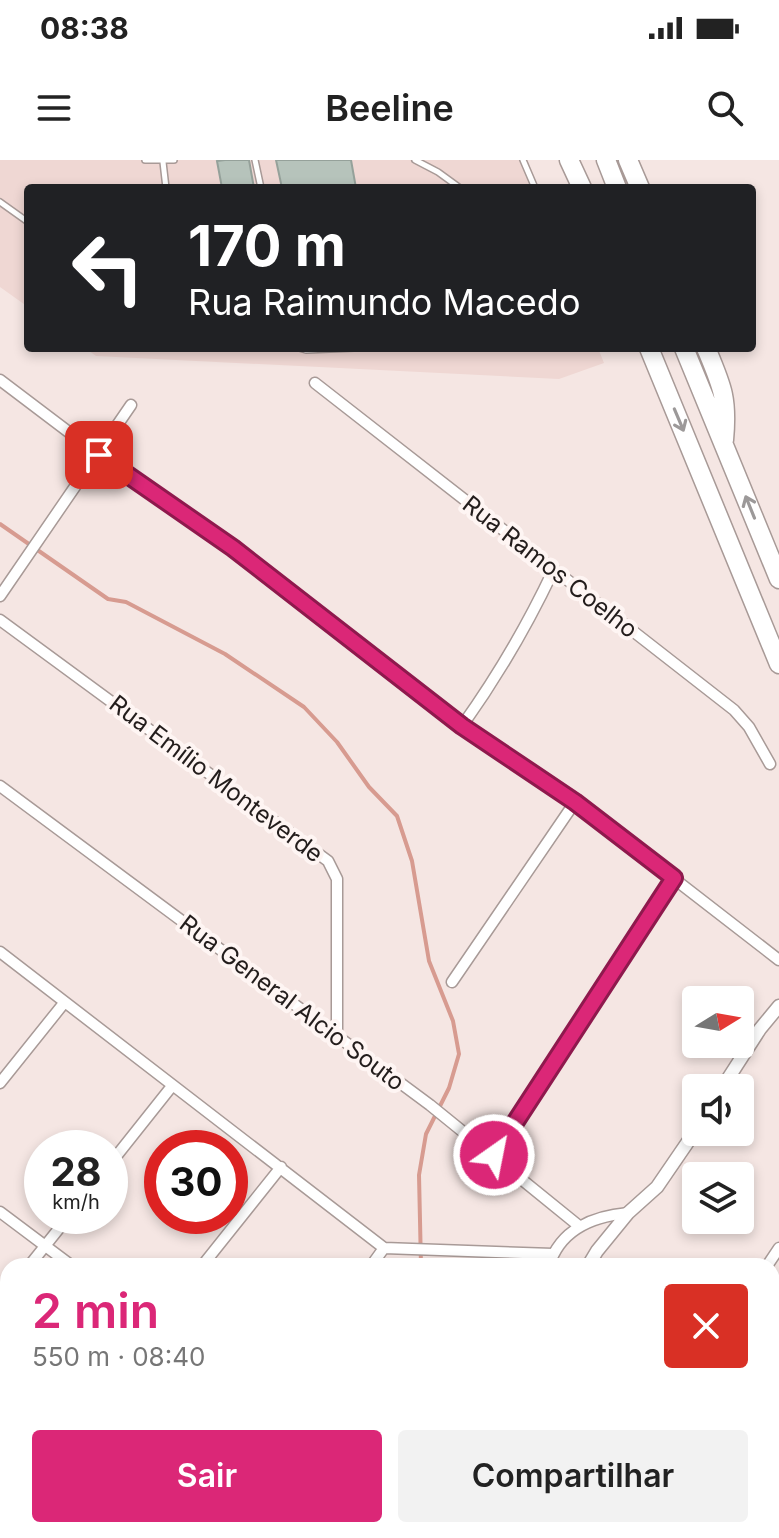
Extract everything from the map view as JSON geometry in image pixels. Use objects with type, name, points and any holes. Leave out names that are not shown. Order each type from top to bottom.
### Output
[{"type":"highway","points":[[569,160],[580,184]]},
{"type":"highway","points":[[606,160],[615,184]]},
{"type":"highway","points":[[628,160],[638,184]]},
{"type":"highway","points":[[651,352],[779,664]]},
{"type":"highway","points":[[686,352],[779,579]]},
{"type":"highway","points":[[708,352],[727,409],[724,443]]},
{"type":"street","points":[[0,380],[99,455],[233,548],[462,726],[575,802],[779,960]]},
{"type":"street","name":"Rua Ramos Coelho","points":[[315,383],[734,710],[749,727],[770,764]]},
{"type":"street","points":[[0,596],[131,405]]},
{"type":"street","points":[[462,726],[499,673],[553,571]]},
{"type":"street","name":"Rua Emílio Monteverde","points":[[0,620],[328,861],[337,879],[337,1037]]},
{"type":"street","name":"Rua General Alcio Souto","points":[[0,786],[430,1105],[579,1226]]},
{"type":"street","points":[[452,982],[575,802]]},
{"type":"street","points":[[494,1155],[674,878]]},
{"type":"street","points":[[0,952],[384,1248],[553,1254]]},
{"type":"street","points":[[0,1083],[64,1003]]},
{"type":"street","points":[[731,1074],[779,1006]]},
{"type":"street","points":[[128,1141],[172,1086]]},
{"type":"street","points":[[593,1258],[628,1213],[657,1187],[685,1146]]},
{"type":"street","points":[[208,1258],[281,1167]]},
{"type":"street","points":[[0,1212],[62,1258]]},
{"type":"street","points":[[552,1258],[579,1226],[604,1215],[628,1213]]},
{"type":"street","points":[[36,1258],[55,1234]]},
{"type":"street","points":[[377,1258],[384,1248]]},
{"type":"street","points":[[422,1251],[425,1258]]},
{"type":"lane","points":[[145,160],[174,160]]},
{"type":"lane","points":[[255,160],[260,184]]},
{"type":"lane","points":[[415,160],[454,184]]},
{"type":"lane","points":[[523,160],[533,184]]},
{"type":"lane","points":[[163,162],[166,184]]},
{"type":"lane","points":[[0,202],[24,219]]},
{"type":"shaded area","points":[[0,160],[520,160],[529,184],[24,184],[24,304],[0,287]]},
{"type":"shaded area","points":[[90,352],[600,352],[604,363],[559,379],[96,356]]},
{"type":"building","points":[[249,160],[253,184],[221,184],[217,161]]},
{"type":"building","points":[[276,160],[351,160],[355,184],[281,184]]},
{"type":"waterway","points":[[0,524],[108,599],[126,602],[225,654],[304,707],[337,742],[369,787],[397,816],[412,861],[429,961],[453,1021],[459,1054],[449,1088],[426,1134],[419,1175],[421,1258]]},
{"type":"route","points":[[99,455],[233,548],[462,726],[575,802],[674,878],[494,1155]]}]
